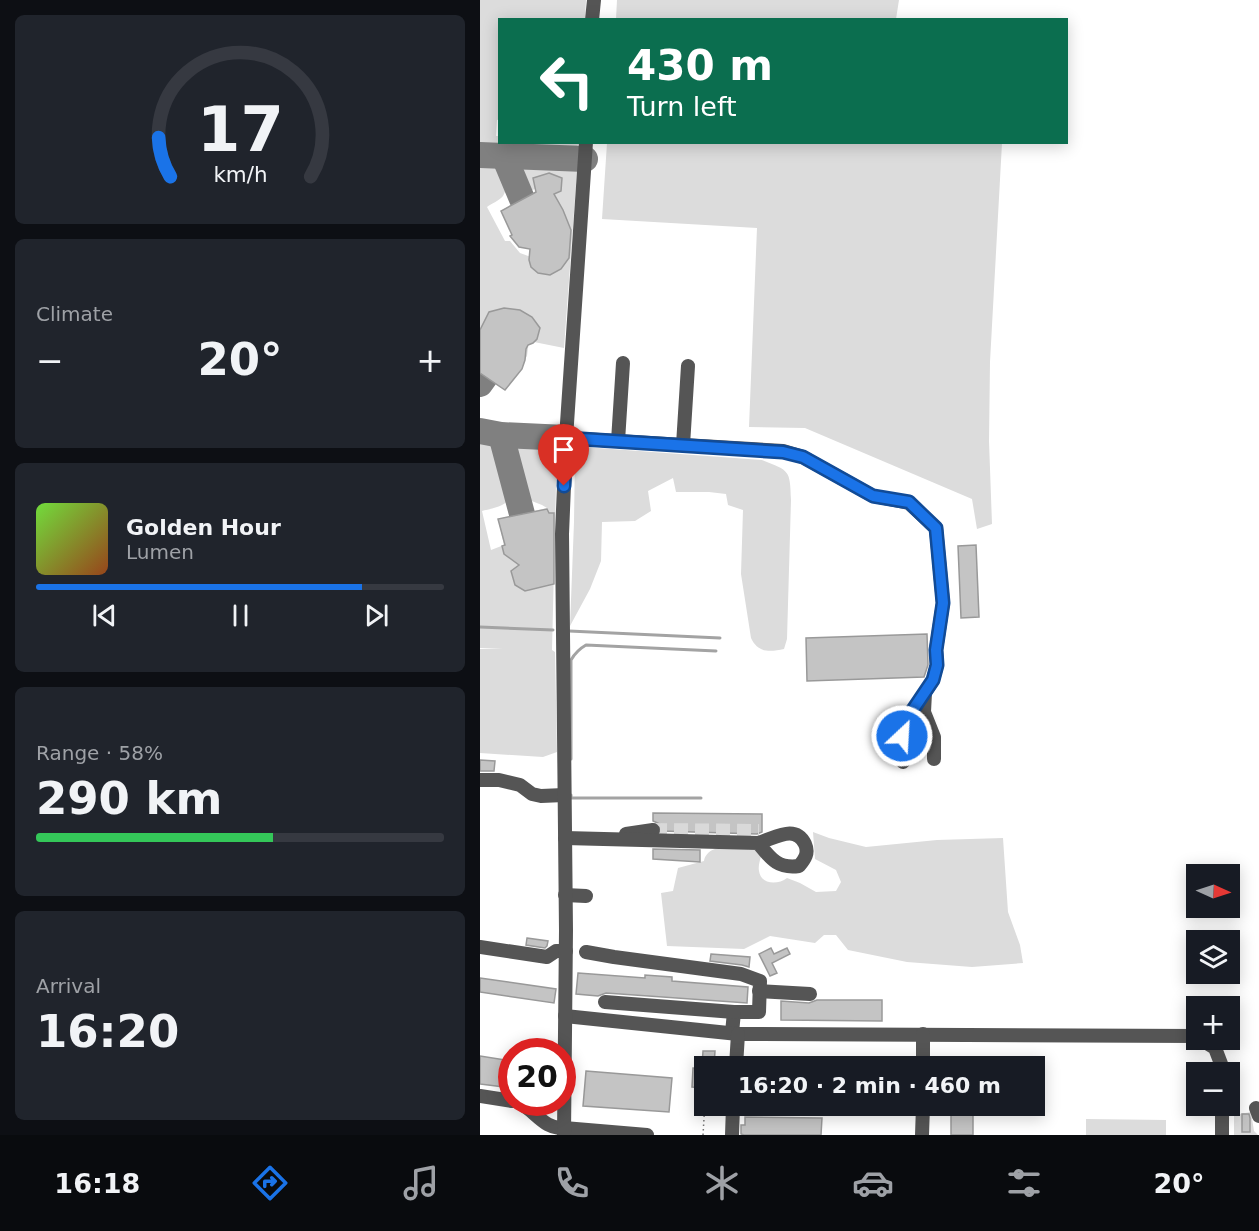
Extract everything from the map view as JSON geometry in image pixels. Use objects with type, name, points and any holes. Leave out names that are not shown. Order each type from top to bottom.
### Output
[{"type":"street","points":[[592,18],[594,0]]},
{"type":"street","points":[[564,1131],[566,930],[562,534],[566,438],[586,144]]},
{"type":"street","points":[[618,441],[623,363]]},
{"type":"street","points":[[683,445],[688,366]]},
{"type":"street","points":[[566,438],[783,452],[803,457],[873,496],[909,502],[936,528],[943,603],[936,650],[937,665],[933,680],[906,720],[902,736],[903,762]]},
{"type":"street","points":[[926,691],[924,712],[934,737],[934,759]]},
{"type":"street","points":[[480,780],[500,780],[520,785],[532,794],[541,796],[564,795]]},
{"type":"street","points":[[598,839],[653,830]]},
{"type":"street","points":[[565,838],[758,843]]},
{"type":"street","points":[[565,895],[586,896]]},
{"type":"street","points":[[480,947],[547,957],[556,951],[566,951]]},
{"type":"street","points":[[586,952],[741,974],[759,981],[759,1012],[605,1002]]},
{"type":"street","points":[[759,991],[810,994]]},
{"type":"street","points":[[734,1012],[736,1056]]},
{"type":"street","points":[[565,1016],[735,1034],[1186,1036]]},
{"type":"street","points":[[923,1035],[923,1056]]},
{"type":"street","points":[[480,1096],[498,1099]]},
{"type":"street","points":[[537,1116],[545,1124],[564,1131],[647,1135]]},
{"type":"street","points":[[732,1135],[733,1116]]},
{"type":"street","points":[[922,1135],[923,1116]]},
{"type":"street","points":[[1222,1116],[1222,1135]]},
{"type":"path","points":[[703,1135],[704,1116]]},
{"type":"shaded area","points":[[480,0],[586,0],[585,18],[498,18],[496,136],[498,136],[498,144],[509,144],[504,147],[480,145]]},
{"type":"shaded area","points":[[617,0],[899,0],[896,18],[616,18]]},
{"type":"shaded area","points":[[517,144],[579,144],[571,152],[516,146]]},
{"type":"shaded area","points":[[607,144],[1002,144],[990,362],[989,441],[992,524],[977,529],[972,499],[805,428],[749,427],[757,228],[602,219]]},
{"type":"shaded area","points":[[480,158],[486,159],[497,167],[506,184],[503,196],[487,207],[505,241],[510,241],[520,253],[531,257],[553,182],[530,191],[517,172],[527,161],[570,164],[577,171],[564,348],[529,341],[527,356],[510,382],[480,364]]},
{"type":"shaded area","points":[[480,441],[491,445],[496,451],[504,467],[509,490],[506,502],[482,511],[491,550],[504,545],[498,519],[547,508],[524,498],[517,462],[521,442],[557,445],[552,650],[555,652],[557,752],[543,757],[480,753],[480,649],[503,649],[480,648]]},
{"type":"shaded area","points":[[584,447],[762,460],[787,473],[791,500],[787,639],[784,649],[774,651],[761,649],[751,638],[741,574],[743,510],[728,505],[726,494],[676,492],[673,478],[648,491],[651,511],[635,521],[602,522],[601,561],[590,589],[570,626],[575,453]]},
{"type":"shaded area","points":[[813,832],[866,847],[937,840],[1003,838],[1008,912],[1020,945],[1023,963],[972,967],[907,962],[848,950],[836,935],[824,935],[815,943],[770,936],[744,949],[667,946],[661,893],[673,891],[678,868],[704,861],[706,855],[717,848],[753,848],[761,856],[760,876],[766,881],[775,883],[787,878],[816,892],[836,891],[841,882],[836,870],[815,859]]},
{"type":"shaded area","points":[[1251,1112],[1254,1131],[1258,1135],[1234,1135],[1234,1116],[1240,1116],[1240,1114]]},
{"type":"shaded area","points":[[1086,1119],[1166,1120],[1166,1135],[1086,1135]]},
{"type":"building","points":[[549,173],[562,178],[561,191],[554,194],[571,230],[569,258],[561,269],[550,275],[538,273],[531,267],[530,249],[519,247],[510,236],[512,235],[501,211],[536,192],[533,178]]},
{"type":"building","points":[[504,308],[520,310],[532,317],[540,328],[537,339],[526,349],[522,369],[505,390],[480,373],[480,330],[489,312]]},
{"type":"building","points":[[547,509],[549,513],[554,513],[554,584],[525,591],[515,585],[511,571],[519,565],[504,554],[502,546],[505,545],[498,519]]},
{"type":"building","points":[[976,545],[979,617],[961,618],[958,546]]},
{"type":"building","points":[[927,634],[928,665],[924,677],[807,681],[806,638]]},
{"type":"building","points":[[480,760],[495,761],[494,771],[480,771]]},
{"type":"building","points":[[653,813],[762,814],[762,832],[757,834],[662,831],[660,824],[653,821]]},
{"type":"building","points":[[653,849],[700,850],[700,862],[653,859]]},
{"type":"building","points":[[527,938],[548,941],[547,946],[545,948],[526,945]]},
{"type":"building","points":[[771,948],[774,954],[787,948],[790,954],[772,963],[777,973],[770,976],[759,954]]},
{"type":"building","points":[[711,954],[750,957],[749,967],[710,961]]},
{"type":"building","points":[[578,973],[645,978],[645,975],[672,977],[672,981],[748,987],[747,1003],[606,993],[598,996],[576,994]]},
{"type":"building","points":[[480,978],[556,989],[554,1003],[480,992]]},
{"type":"building","points":[[817,1000],[882,1000],[882,1021],[781,1020],[781,1001],[809,1003]]},
{"type":"building","points":[[703,1051],[715,1051],[715,1056],[703,1056]]},
{"type":"building","points":[[480,1056],[498,1059],[498,1086],[480,1084]]},
{"type":"building","points":[[693,1068],[694,1087],[692,1087]]},
{"type":"building","points":[[586,1071],[672,1078],[669,1112],[583,1106]]},
{"type":"building","points":[[1242,1114],[1249,1114],[1250,1132],[1242,1132]]},
{"type":"building","points":[[951,1116],[973,1116],[973,1135],[951,1135]]},
{"type":"building","points":[[745,1117],[822,1118],[821,1135],[744,1135],[741,1134],[741,1125],[745,1125]]},
{"type":"waterway","points":[[480,627],[553,630]]},
{"type":"waterway","points":[[569,631],[720,638]]},
{"type":"waterway","points":[[571,759],[571,660],[581,648],[586,645],[716,651]]},
{"type":"waterway","points":[[571,795],[571,798],[701,798]]},
{"type":"taxiway","points":[[480,155],[585,159]]},
{"type":"taxiway","points":[[504,156],[522,199]]},
{"type":"taxiway","points":[[480,384],[485,377]]},
{"type":"taxiway","points":[[480,431],[501,435],[566,438]]},
{"type":"taxiway","points":[[501,435],[522,514]]},
{"type":"tunnel","points":[[653,830],[759,831]]},
{"type":"route","points":[[564,486],[566,438],[783,452],[803,457],[873,496],[909,502],[936,528],[943,603],[936,650],[937,665],[933,680],[906,720],[902,736]]}]
